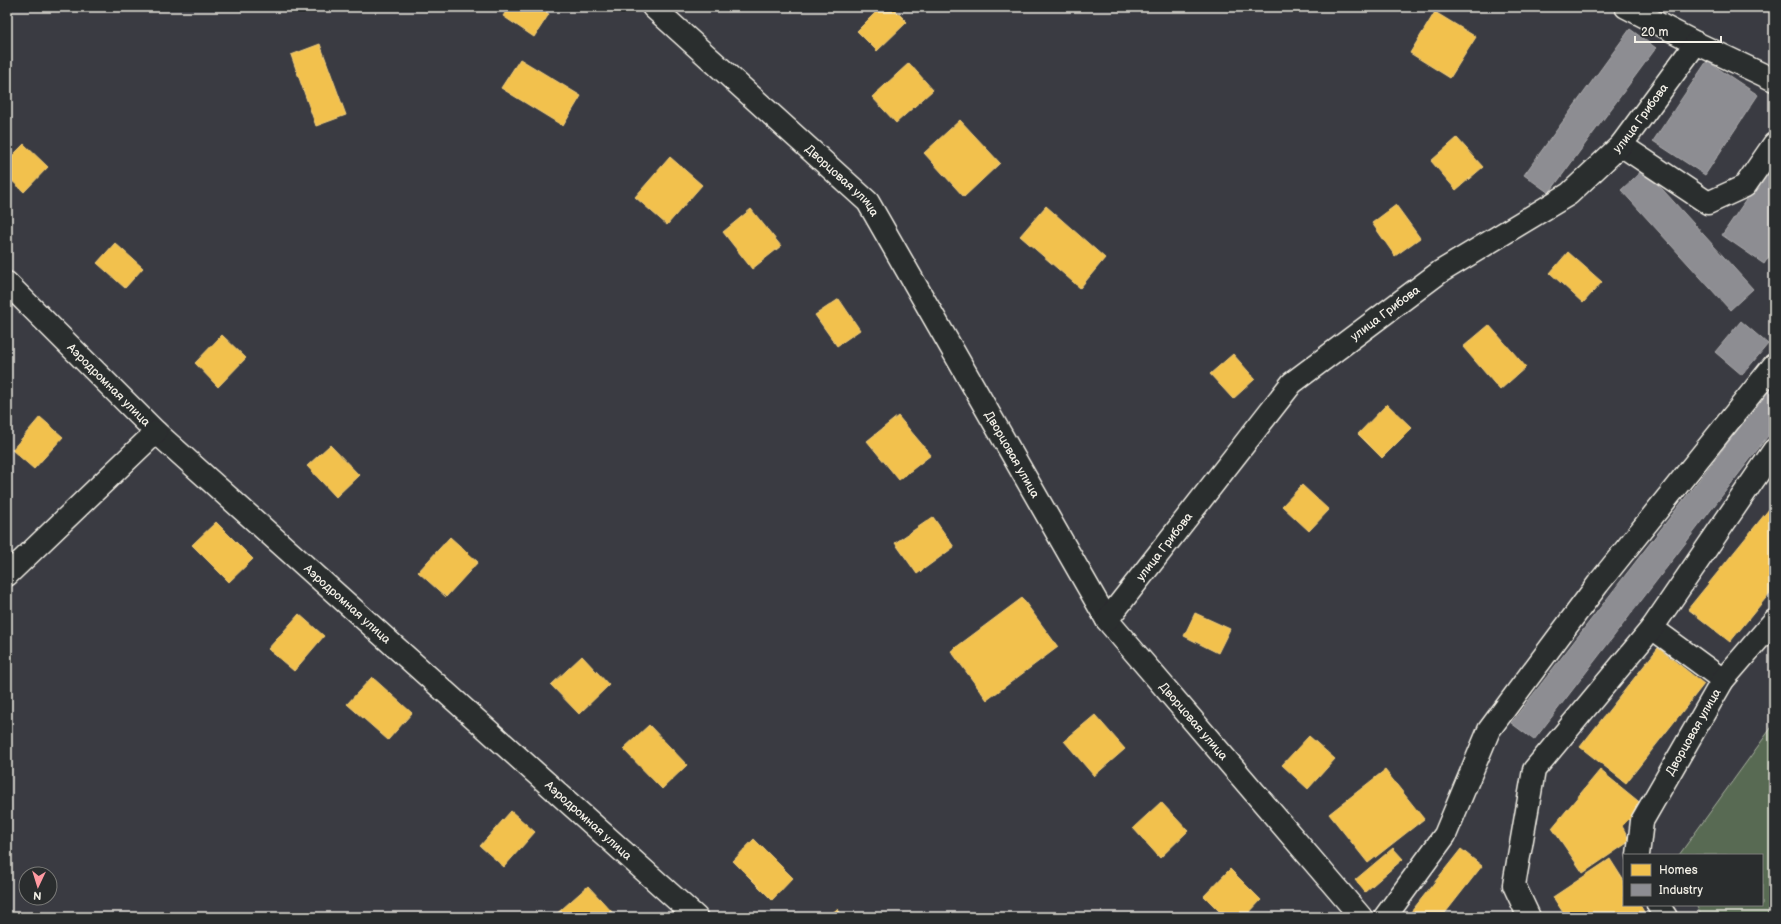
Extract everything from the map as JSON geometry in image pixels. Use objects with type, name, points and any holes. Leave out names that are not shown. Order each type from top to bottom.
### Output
[{"type":"street","name":"Дворцовая улица","points":[[653,7],[868,202],[1107,620],[1361,917]]},
{"type":"street","points":[[1626,7],[1696,43],[1774,80]]},
{"type":"street","name":"улица Грибова","points":[[1107,620],[1292,383],[1440,272],[1569,194],[1621,145],[1696,43]]},
{"type":"street","points":[[1621,145],[1708,203],[1745,186],[1774,144]]},
{"type":"street","name":"Аэродромная улица","points":[[7,283],[156,432],[696,917]]},
{"type":"street","points":[[1385,917],[1445,835],[1489,730],[1598,584],[1774,365]]},
{"type":"street","points":[[7,575],[156,432]]},
{"type":"street","points":[[1528,917],[1514,885],[1534,770],[1652,628],[1774,450]]},
{"type":"street","name":"Дворцовая улица","points":[[1638,854],[1642,820],[1722,680],[1774,621]]},
{"type":"street","points":[[1652,628],[1722,680]]},
{"type":"street","points":[[1659,906],[1666,917]]},
{"type":"green space","points":[[1774,724],[1774,917],[1702,917],[1696,906],[1763,906],[1763,854],[1680,854]]},
{"type":"building: Homes","points":[[509,7],[539,7],[549,14],[534,37],[503,16]]},
{"type":"building: Homes","points":[[881,7],[892,7],[907,22],[877,51],[857,31]]},
{"type":"building: Homes","points":[[1435,12],[1476,37],[1450,78],[1410,53]]},
{"type":"building: Homes","points":[[320,44],[346,115],[316,126],[291,55]]},
{"type":"building: Homes","points":[[520,59],[581,96],[563,126],[501,88]]},
{"type":"building: Homes","points":[[909,63],[933,90],[896,123],[872,97]]},
{"type":"building: Homes","points":[[960,120],[1000,163],[964,197],[924,153]]},
{"type":"building: Homes","points":[[1457,138],[1483,167],[1456,190],[1431,161]]},
{"type":"building: Homes","points":[[24,144],[48,167],[24,192],[7,176],[7,161]]},
{"type":"building: Homes","points":[[670,157],[702,185],[667,225],[635,197]]},
{"type":"building: Homes","points":[[1396,205],[1420,238],[1395,256],[1372,223]]},
{"type":"building: Homes","points":[[1046,206],[1105,258],[1080,288],[1020,236]]},
{"type":"building: Homes","points":[[751,209],[781,246],[752,269],[723,232]]},
{"type":"building: Homes","points":[[115,243],[143,268],[125,288],[97,263]]},
{"type":"building: Homes","points":[[1568,252],[1602,282],[1583,303],[1550,273]]},
{"type":"building: Homes","points":[[839,299],[860,330],[837,346],[815,315]]},
{"type":"building: Homes","points":[[1489,325],[1526,367],[1500,390],[1463,347]]},
{"type":"building: Homes","points":[[222,335],[246,358],[218,387],[195,363]]},
{"type":"building: Homes","points":[[1233,354],[1255,379],[1233,399],[1210,374]]},
{"type":"building: Homes","points":[[1387,404],[1412,428],[1382,458],[1358,434]]},
{"type":"building: Homes","points":[[898,416],[931,455],[899,480],[867,441]]},
{"type":"building: Homes","points":[[40,417],[63,437],[34,469],[12,450]]},
{"type":"building: Homes","points":[[330,445],[359,475],[336,497],[307,466]]},
{"type":"building: Homes","points":[[1302,485],[1329,510],[1309,531],[1282,506]]},
{"type":"building: Homes","points":[[1774,503],[1774,588],[1730,642],[1688,609]]},
{"type":"building: Homes","points":[[933,517],[954,547],[917,574],[895,543]]},
{"type":"building: Homes","points":[[216,522],[253,559],[229,582],[192,545]]},
{"type":"building: Homes","points":[[450,537],[478,562],[446,597],[418,572]]},
{"type":"building: Homes","points":[[1022,598],[1058,647],[987,700],[951,651]]},
{"type":"building: Homes","points":[[1195,613],[1230,629],[1218,653],[1184,636]]},
{"type":"building: Homes","points":[[299,614],[324,636],[294,671],[268,649]]},
{"type":"building: Homes","points":[[1658,648],[1704,684],[1626,783],[1580,747]]},
{"type":"building: Homes","points":[[582,656],[609,685],[579,714],[551,685]]},
{"type":"building: Homes","points":[[372,677],[412,713],[388,740],[347,704]]},
{"type":"building: Homes","points":[[1095,715],[1125,749],[1094,776],[1064,741]]},
{"type":"building: Homes","points":[[649,725],[687,765],[662,789],[623,749]]},
{"type":"building: Homes","points":[[1309,736],[1335,759],[1308,789],[1282,765]]},
{"type":"building: Homes","points":[[1385,770],[1424,819],[1368,863],[1329,814]]},
{"type":"building: Homes","points":[[1600,770],[1643,805],[1622,826],[1630,841],[1583,873],[1552,828]]},
{"type":"building: Homes","points":[[1161,802],[1188,831],[1160,858],[1133,828]]},
{"type":"building: Homes","points":[[511,811],[535,832],[504,867],[480,846]]},
{"type":"building: Homes","points":[[754,839],[793,878],[772,900],[733,861]]},
{"type":"building: Homes","points":[[1393,848],[1403,859],[1365,892],[1355,880]]},
{"type":"building: Homes","points":[[1461,849],[1482,866],[1442,917],[1407,917]]},
{"type":"building: Homes","points":[[1610,859],[1623,879],[1623,906],[1641,906],[1647,917],[1566,917],[1553,897]]},
{"type":"building: Homes","points":[[1230,869],[1261,900],[1245,917],[1225,917],[1204,896]]},
{"type":"building: Homes","points":[[588,886],[613,913],[608,917],[553,917]]},
{"type":"building: Homes","points":[[837,909],[845,917],[828,917]]},
{"type":"building: Industry","points":[[1630,29],[1656,48],[1549,193],[1524,175]]},
{"type":"building: Industry","points":[[1707,61],[1758,95],[1705,175],[1653,141]]},
{"type":"building: Industry","points":[[1774,159],[1774,249],[1764,264],[1722,235]]},
{"type":"building: Industry","points":[[1644,169],[1753,289],[1730,310],[1621,190]]},
{"type":"building: Industry","points":[[1741,321],[1768,344],[1742,375],[1715,352]]},
{"type":"building: Industry","points":[[1774,383],[1774,428],[1534,740],[1511,723]]}]
